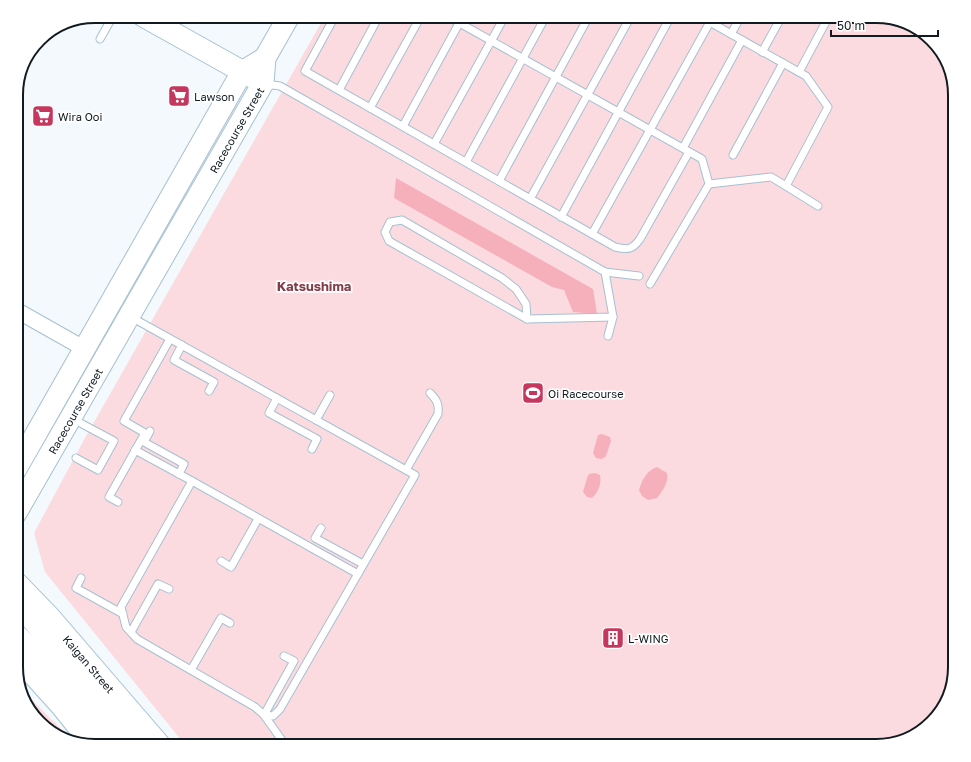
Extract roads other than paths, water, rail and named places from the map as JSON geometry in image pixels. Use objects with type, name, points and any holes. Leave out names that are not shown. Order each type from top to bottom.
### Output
[{"type":"main road","name":"Kaigan Street","points":[[23,590],[50,617],[154,739]]},
{"type":"main road","points":[[23,608],[134,739]]},
{"type":"main road","points":[[23,648],[63,682],[111,739]]},
{"type":"main road","points":[[23,649],[62,706],[88,739]]},
{"type":"street","points":[[155,23],[263,83]]},
{"type":"street","points":[[265,58],[285,23]]},
{"type":"street","name":"Racecourse Street","points":[[23,457],[242,72],[265,58]]},
{"type":"street","name":"Racecourse Street","points":[[23,501],[263,83],[265,58]]},
{"type":"street","points":[[23,314],[85,349]]},
{"type":"lane","points":[[100,39],[109,23]]},
{"type":"lane","points":[[332,23],[306,71],[561,217],[615,247],[625,250],[635,246],[640,239],[742,40]]},
{"type":"lane","points":[[339,90],[375,23]]},
{"type":"lane","points":[[370,108],[417,23]]},
{"type":"lane","points":[[403,126],[460,23],[702,159],[709,184],[650,284]]},
{"type":"lane","points":[[434,144],[501,23]]},
{"type":"lane","points":[[466,162],[542,23]]},
{"type":"lane","points":[[499,181],[585,23]]},
{"type":"lane","points":[[530,199],[627,23]]},
{"type":"lane","points":[[561,217],[667,23]]},
{"type":"lane","points":[[592,234],[709,23]]},
{"type":"lane","points":[[712,23],[806,76],[828,107],[786,186]]},
{"type":"lane","points":[[731,34],[737,23]]},
{"type":"lane","points":[[762,52],[778,23]]},
{"type":"lane","points":[[799,72],[824,23]]},
{"type":"lane","points":[[733,154],[783,63]]},
{"type":"lane","points":[[263,83],[280,86],[605,272],[639,276]]},
{"type":"lane","points":[[709,184],[771,178],[818,206]]},
{"type":"lane","points":[[527,319],[526,304],[516,289],[502,278],[402,220],[390,222],[385,232],[389,241],[527,319],[613,317]]},
{"type":"lane","points":[[605,272],[613,317],[608,336]]},
{"type":"lane","points":[[129,316],[415,475],[280,709],[273,716],[264,715]]},
{"type":"lane","points":[[118,502],[109,497],[145,433],[124,421],[170,339]]},
{"type":"lane","points":[[182,345],[174,360],[214,382],[209,391]]},
{"type":"lane","points":[[406,470],[438,414],[439,405],[437,400],[430,393]]},
{"type":"lane","points":[[316,420],[330,395]]},
{"type":"lane","points":[[277,398],[269,413],[317,439],[312,450]]},
{"type":"lane","points":[[71,418],[114,441],[98,470],[76,458]]},
{"type":"lane","points":[[150,431],[144,442],[184,464],[179,474]]},
{"type":"lane","points":[[135,450],[358,574]]},
{"type":"lane","points":[[192,481],[121,607],[126,627],[137,638],[255,707],[264,715],[281,739]]},
{"type":"lane","points":[[221,561],[232,567],[258,519]]},
{"type":"lane","points":[[321,528],[316,538],[363,564]]},
{"type":"lane","points":[[81,578],[76,588],[122,614]]},
{"type":"lane","points":[[131,632],[158,584],[169,589]]},
{"type":"lane","points":[[191,670],[221,618],[230,623]]},
{"type":"lane","points":[[264,715],[294,661],[284,656]]},
{"type":"place","name":"Lawson","points":[[179,96]]},
{"type":"place","name":"Wira Ooi","points":[[43,116]]},
{"type":"place","name":"Oi Racecourse","points":[[533,393]]},
{"type":"place","name":"L-WING","points":[[613,638]]},
{"type":"district","name":"Katsushima","points":[[314,286]]}]
